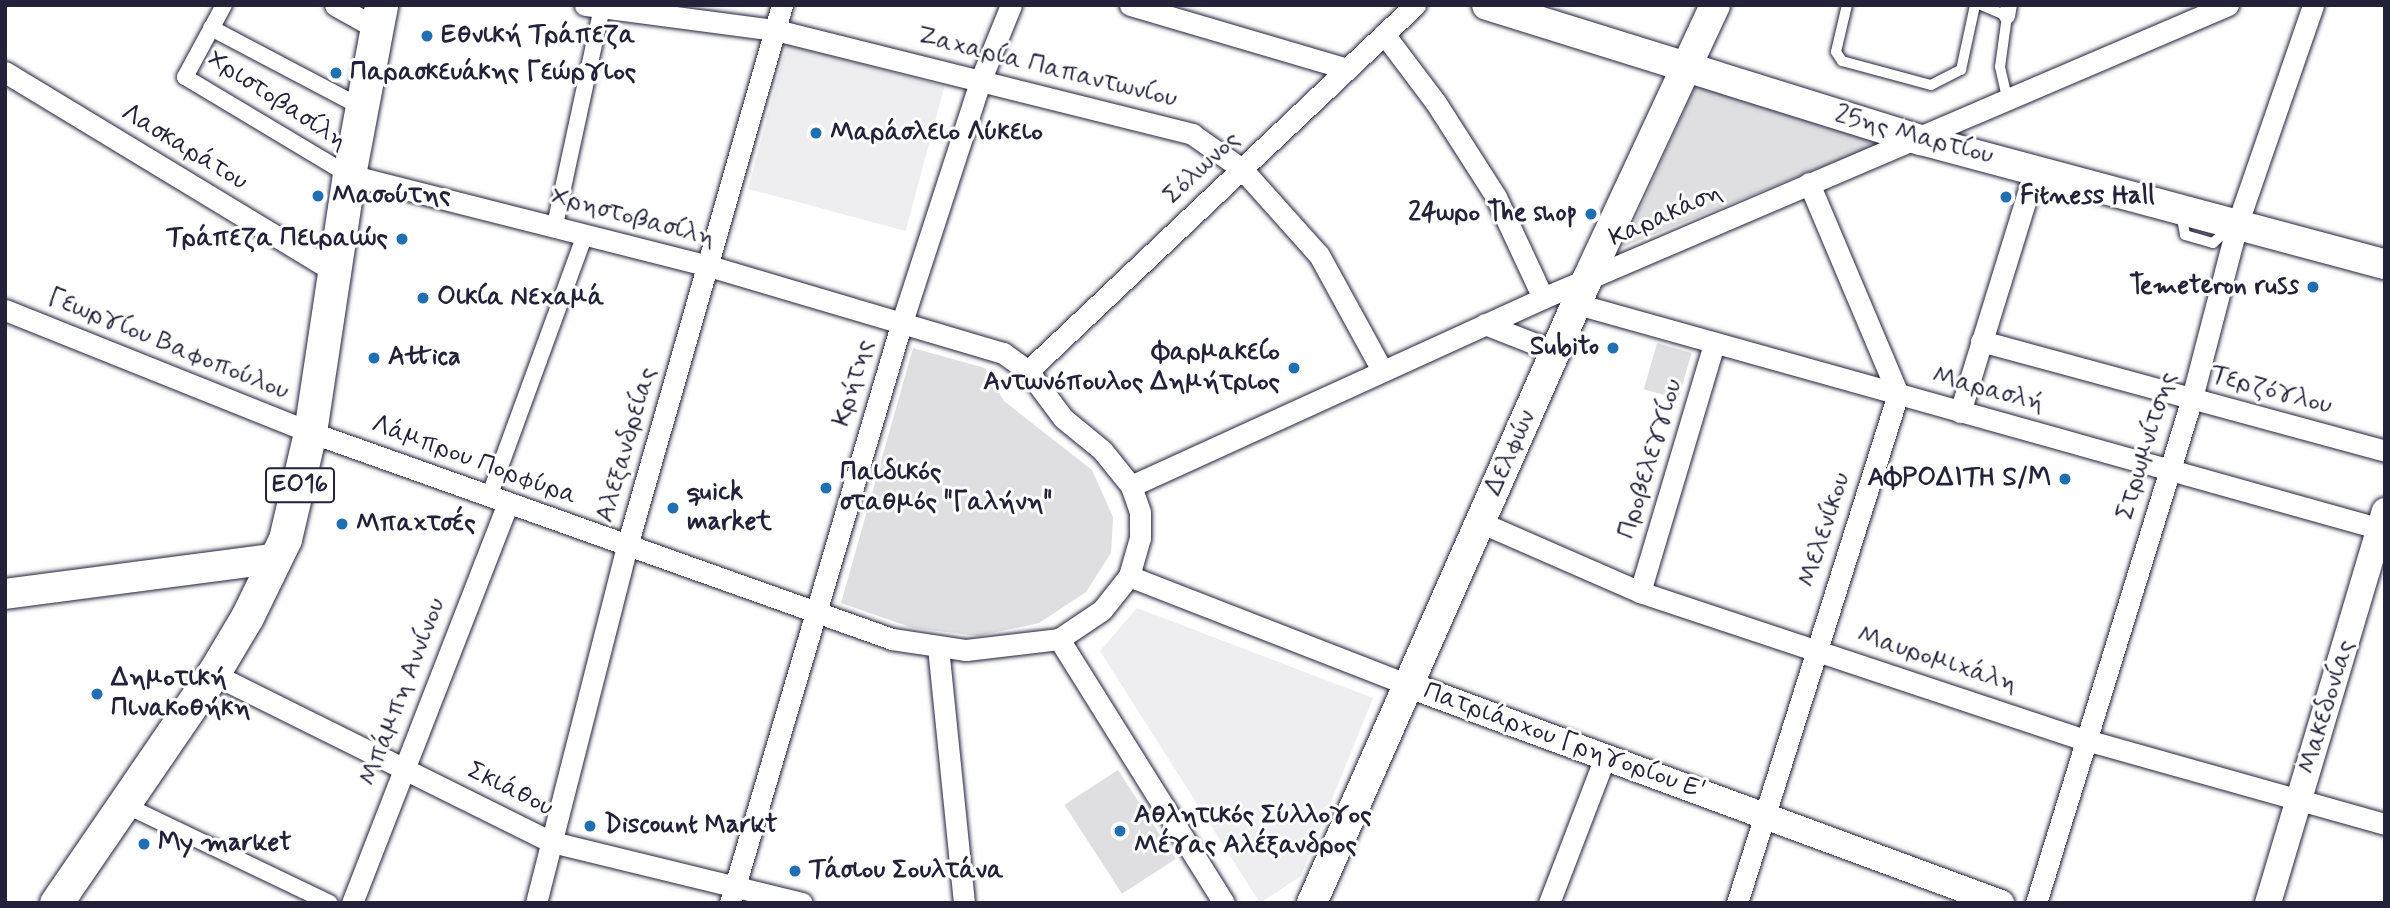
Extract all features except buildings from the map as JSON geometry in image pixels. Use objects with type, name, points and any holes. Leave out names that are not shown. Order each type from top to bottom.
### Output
[{"type":"main road","name":"25ης Μαρτίου","points":[[1487,5],[1921,140],[2035,169],[2231,228],[2385,264]]},
{"type":"main road","name":"Δελφών","points":[[1319,901],[1480,522],[1715,5]]},
{"type":"main road","name":"ΕΟ16","points":[[56,903],[213,674],[277,558],[297,500],[310,432],[349,175],[379,17]]},
{"type":"main road","points":[[5,594],[277,558]]},
{"type":"street","points":[[211,28],[224,5]]},
{"type":"street","points":[[335,5],[379,17]]},
{"type":"street","name":"Αλεξανδρείας","points":[[536,903],[627,545],[782,5]]},
{"type":"street","name":"Κρήτης","points":[[732,895],[901,325],[981,79],[1011,5]]},
{"type":"street","points":[[1130,5],[1347,69]]},
{"type":"street","name":"Σόλωνος","points":[[1028,371],[1415,5]]},
{"type":"street","name":"Καρακάση","points":[[1131,486],[1543,298],[1582,293],[1809,183],[1921,140],[2228,5]]},
{"type":"street","name":"Στρωμνίτσης","points":[[2036,903],[2192,398],[2231,228],[2313,5]]},
{"type":"street","points":[[555,225],[593,6]]},
{"type":"street","name":"Ζαχαρία Παπαντωνίου","points":[[593,6],[776,30],[981,79],[1192,134],[1242,169],[1319,255],[1382,370]]},
{"type":"street","name":"Χριστοβασίλη","points":[[349,175],[185,77],[211,28],[361,107]]},
{"type":"street","points":[[1384,34],[1436,103],[1496,197],[1543,298]]},
{"type":"street","name":"Λασκαράτου","points":[[5,72],[334,271]]},
{"type":"street","points":[[1960,412],[2035,169]]},
{"type":"street","name":"Χρηστοβασίλη","points":[[349,175],[709,266],[1003,353],[1028,371],[1063,418],[1102,450],[1131,486]]},
{"type":"street","points":[[1809,183],[1898,394]]},
{"type":"street","points":[[499,500],[585,234]]},
{"type":"street","name":"Μαρασλή","points":[[1582,293],[1714,343],[2169,470],[2383,523]]},
{"type":"street","name":"Γεωργίου Βαφοπούλου","points":[[5,310],[310,432]]},
{"type":"street","points":[[1485,324],[1556,352]]},
{"type":"street","name":"Τερζόγλου","points":[[1981,341],[2385,451]]},
{"type":"street","name":"Προβελεγγίου","points":[[1640,592],[1714,343]]},
{"type":"street","name":"Μελενίκου","points":[[1737,903],[1898,394]]},
{"type":"street","name":"Λάμπρου Πορφύρα","points":[[310,432],[892,639],[938,647],[1001,648],[1059,639]]},
{"type":"street","points":[[1131,486],[1140,512],[1140,538],[1129,576],[1102,610],[1059,639],[1224,903]]},
{"type":"street","name":"Μπάμπη Αννίνου","points":[[352,903],[499,500]]},
{"type":"street","name":"Μαυρομιχάλη","points":[[1480,522],[1640,592],[2087,740],[2385,824]]},
{"type":"street","name":"Μακεδονίας","points":[[2268,903],[2383,523]]},
{"type":"street","name":"Πατριάρχου Γρηγορίου Ε'","points":[[1129,576],[1409,685],[2001,903]]},
{"type":"street","points":[[938,647],[964,903]]},
{"type":"street","name":"Σκιάθου","points":[[213,674],[552,842],[732,895],[802,903]]},
{"type":"street","points":[[1554,901],[1605,757]]},
{"type":"street","points":[[123,804],[330,903]]},
{"type":"lane","points":[[1847,5],[1836,52],[1842,61],[1931,85],[1961,70],[1978,5],[2008,10],[2000,67],[2008,103]]},
{"type":"lane","points":[[2182,219],[2185,235],[2213,243],[2231,228]]},
{"type":"shaded area","points":[[787,44],[944,86],[906,231],[748,189]]},
{"type":"shaded area","points":[[1696,84],[1886,141],[1623,247]]},
{"type":"shaded area","points":[[1657,343],[1692,353],[1678,399],[1644,389]]},
{"type":"shaded area","points":[[913,348],[985,368],[1004,401],[1092,470],[1113,517],[1111,553],[1086,592],[1039,623],[978,636],[913,628],[841,603]]},
{"type":"shaded area","points":[[1137,608],[1373,698],[1301,876],[1260,903],[1100,651]]},
{"type":"shaded area","name":"Αθλητικός Σύλλογος Μέγας Αλέξανδρος","points":[[1118,770],[1176,859],[1122,894],[1064,805]]},
{"type":"place","name":"Εθνική Τράπεζα","points":[[427,36]]},
{"type":"place","name":"Παρασκευάκης Γεώργιος","points":[[336,73]]},
{"type":"place","name":"Μαράσλειο Λύκειο","points":[[816,133]]},
{"type":"place","name":"Μασούτης","points":[[318,196]]},
{"type":"place","name":"Fitness Hall","points":[[2006,197]]},
{"type":"place","name":"24ωρο The shop","points":[[1591,214]]},
{"type":"place","name":"Τράπεζα Πειραιώς","points":[[402,239]]},
{"type":"place","name":"Temeteron russ","points":[[2313,287]]},
{"type":"place","name":"Οικία Νεχαμά","points":[[423,298]]},
{"type":"place","name":"Subito","points":[[1613,348]]},
{"type":"place","name":"Attica","points":[[374,358]]},
{"type":"place","name":"Φαρμακείο Αντωνόπουλος Δημήτριος","points":[[1294,368]]},
{"type":"place","name":"ΑΦΡΟΔΙΤΗ S/M","points":[[2065,479]]},
{"type":"place","name":"Παιδικός σταθμός \"Γαλήνη\"","points":[[826,488]]},
{"type":"place","name":"quick market","points":[[673,508]]},
{"type":"place","name":"Μπαχτσές","points":[[342,524]]},
{"type":"place","name":"Δημοτική Πινακοθήκη","points":[[97,694]]},
{"type":"place","name":"Discount Markt","points":[[590,826]]},
{"type":"place","name":"Αθλητικός Σύλλογος Μέγας Αλέξανδρος","points":[[1120,831]]},
{"type":"place","name":"My market","points":[[144,844]]},
{"type":"place","name":"Τάσιου Σουλτάνα","points":[[795,871]]}]
